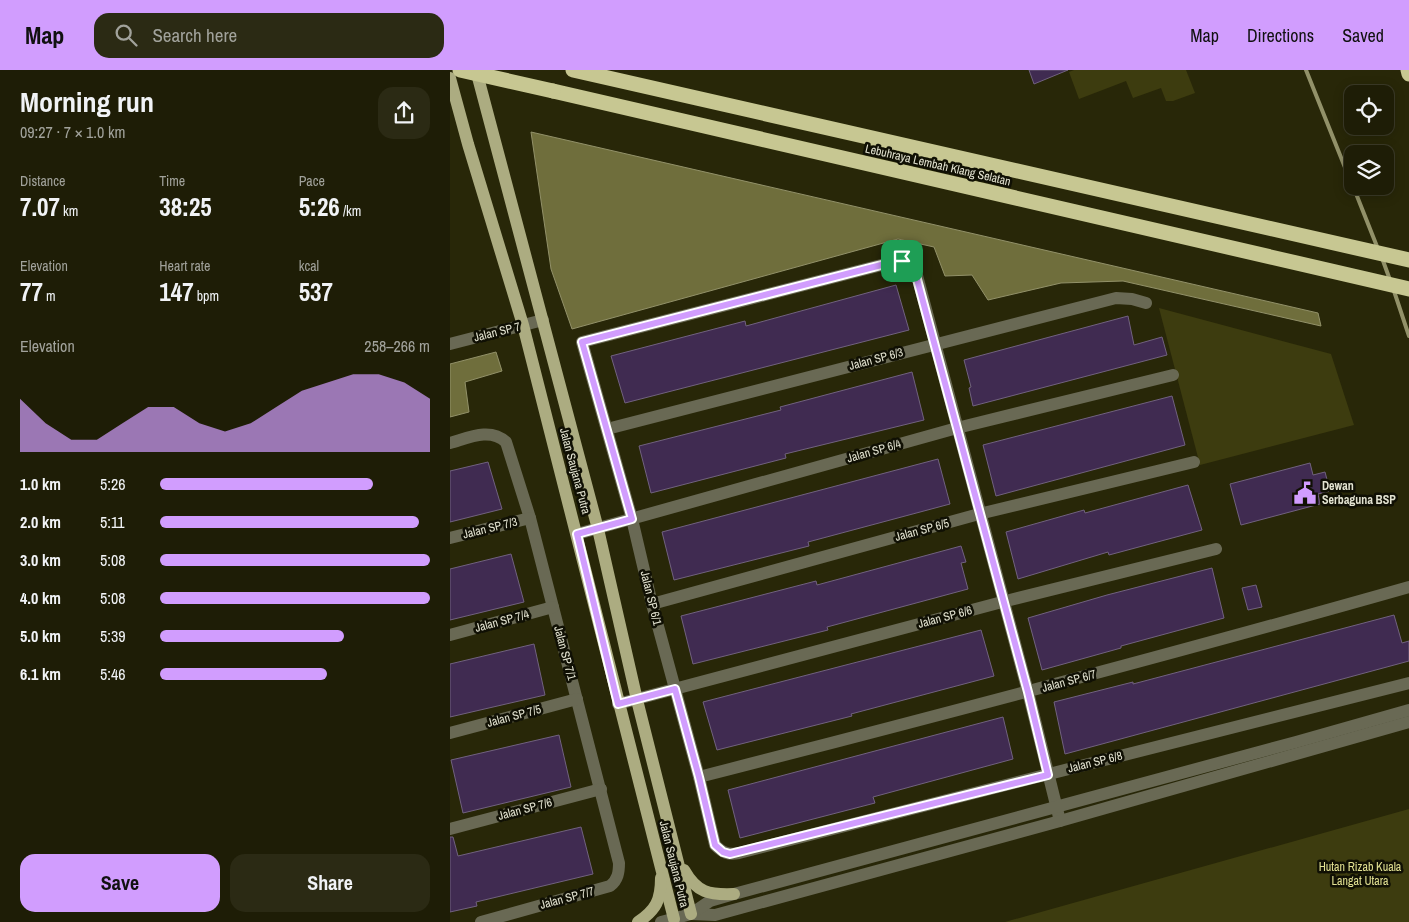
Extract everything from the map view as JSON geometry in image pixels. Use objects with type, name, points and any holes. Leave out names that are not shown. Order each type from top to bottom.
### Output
[{"type":"highway","name":"Lebuhraya Lembah Klang Selatan","points":[[460,70],[1409,289]]},
{"type":"highway","name":"Lebuhraya Lembah Klang Selatan","points":[[573,70],[1409,260]]},
{"type":"highway","points":[[1408,70],[1409,74]]},
{"type":"main road","name":"Jalan Saujana Putra","points":[[476,70],[598,529],[637,700],[691,914]]},
{"type":"main road","name":"Jalan Saujana Putra","points":[[450,78],[523,325],[674,919]]},
{"type":"main road","points":[[678,859],[690,880],[702,891],[715,894],[734,894]]},
{"type":"main road","points":[[638,922],[647,916],[657,905],[661,889],[661,863]]},
{"type":"street","name":"Jalan SP 6/1","points":[[723,852],[715,845],[699,777],[652,604],[632,519],[582,342],[887,264],[907,262],[914,268],[935,344]]},
{"type":"street","name":"Jalan SP 6/3","points":[[607,429],[1116,298],[1132,299],[1146,303]]},
{"type":"street","name":"Jalan SP 7","points":[[450,344],[543,320]]},
{"type":"street","points":[[935,344],[1002,602],[1028,692],[1060,821]]},
{"type":"street","name":"Jalan SP 6/4","points":[[577,534],[957,428],[1173,375]]},
{"type":"street","name":"Jalan SP 7/1","points":[[450,443],[489,433],[498,436],[506,442],[530,518],[601,788],[619,863],[618,875]]},
{"type":"street","name":"Jalan SP 6/5","points":[[652,604],[979,514],[1194,462]]},
{"type":"street","name":"Jalan SP 7/3","points":[[450,538],[530,518]]},
{"type":"street","name":"Jalan SP 6/6","points":[[618,704],[1002,602],[1216,548]]},
{"type":"street","name":"Jalan SP 6/7","points":[[699,777],[1028,692],[1409,587]]},
{"type":"street","name":"Jalan SP 7/4","points":[[450,635],[553,607]]},
{"type":"street","name":"Jalan SP 6/8","points":[[723,852],[730,854],[739,853],[1409,683]]},
{"type":"street","name":"Jalan SP 7/5","points":[[450,734],[577,699]]},
{"type":"street","points":[[674,919],[691,914],[710,901],[734,894],[1409,710]]},
{"type":"street","points":[[691,914],[715,915],[1060,821],[1409,722]]},
{"type":"street","name":"Jalan SP 7/6","points":[[450,830],[601,788]]},
{"type":"street","name":"Jalan SP 7/7","points":[[481,922],[610,886],[618,875]]},
{"type":"street","name":"Jalan Saujana Putra","points":[[660,922],[674,919]]},
{"type":"green space","points":[[1074,70],[1186,70],[1195,93],[1173,101],[1166,101],[1161,88],[1133,98],[1126,81],[1079,99],[1069,72]]},
{"type":"green space","points":[[1159,308],[1331,354],[1354,425],[1200,465]]},
{"type":"green space","name":"Hutan Rizab Kuala Langat Utara","points":[[1409,809],[1409,922],[1005,922]]},
{"type":"shaded area","points":[[531,132],[1318,313],[1321,326],[1123,281],[1061,283],[988,300],[972,275],[945,276],[934,247],[898,239],[572,329],[551,269]]},
{"type":"shaded area","points":[[496,352],[502,371],[465,382],[469,412],[450,417],[450,364]]},
{"type":"building","points":[[1029,70],[1068,70],[1034,84]]},
{"type":"building","points":[[896,285],[909,330],[625,403],[611,356],[745,321],[746,326]]},
{"type":"building","points":[[1128,316],[1134,345],[1162,337],[1167,355],[973,406],[969,388],[971,387],[964,360]]},
{"type":"building","points":[[912,372],[924,420],[785,454],[786,458],[651,493],[639,446],[781,410],[780,407]]},
{"type":"building","points":[[1172,396],[1185,445],[996,496],[983,445]]},
{"type":"building","points":[[938,459],[950,504],[808,542],[809,546],[674,580],[662,532]]},
{"type":"building","points":[[488,462],[502,509],[450,522],[450,471]]},
{"type":"building","points":[[1310,463],[1313,475],[1325,472],[1330,491],[1318,494],[1320,504],[1241,525],[1230,484]]},
{"type":"building","points":[[1188,485],[1202,530],[1109,555],[1108,552],[1018,579],[1006,532],[1084,510],[1085,513]]},
{"type":"building","points":[[961,546],[966,562],[961,563],[968,589],[827,627],[828,630],[693,664],[681,616],[816,581],[817,585]]},
{"type":"building","points":[[511,554],[524,602],[450,620],[450,569]]},
{"type":"building","points":[[1212,568],[1224,618],[1042,670],[1028,618]]},
{"type":"building","points":[[1256,585],[1262,607],[1248,610],[1242,588]]},
{"type":"building","points":[[1394,615],[1402,643],[1409,641],[1409,661],[1065,754],[1054,702],[1133,682],[1133,684]]},
{"type":"building","points":[[981,630],[994,676],[851,714],[852,716],[717,750],[703,702]]},
{"type":"building","points":[[534,644],[545,695],[450,717],[450,664]]},
{"type":"building","points":[[1003,717],[1013,759],[873,797],[875,803],[740,838],[728,790]]},
{"type":"building","points":[[559,735],[571,787],[463,813],[451,760]]},
{"type":"building","points":[[581,827],[593,874],[476,902],[477,906],[450,912],[450,837],[453,837],[458,856]]},
{"type":"waterway","points":[[1306,70],[1344,165]]},
{"type":"waterway","points":[[1357,195],[1378,249]]},
{"type":"waterway","points":[[1382,258],[1390,280]]},
{"type":"waterway","points":[[1394,291],[1409,336]]},
{"type":"place","name":"Dewan Serbaguna BSP","points":[[1305,493]]},
{"type":"route","points":[[902,261],[907,262],[914,268],[1002,602],[1028,692],[1048,775],[739,853],[730,854],[723,852],[715,845],[675,689],[618,704],[577,534],[632,519],[582,342],[902,261]]}]
